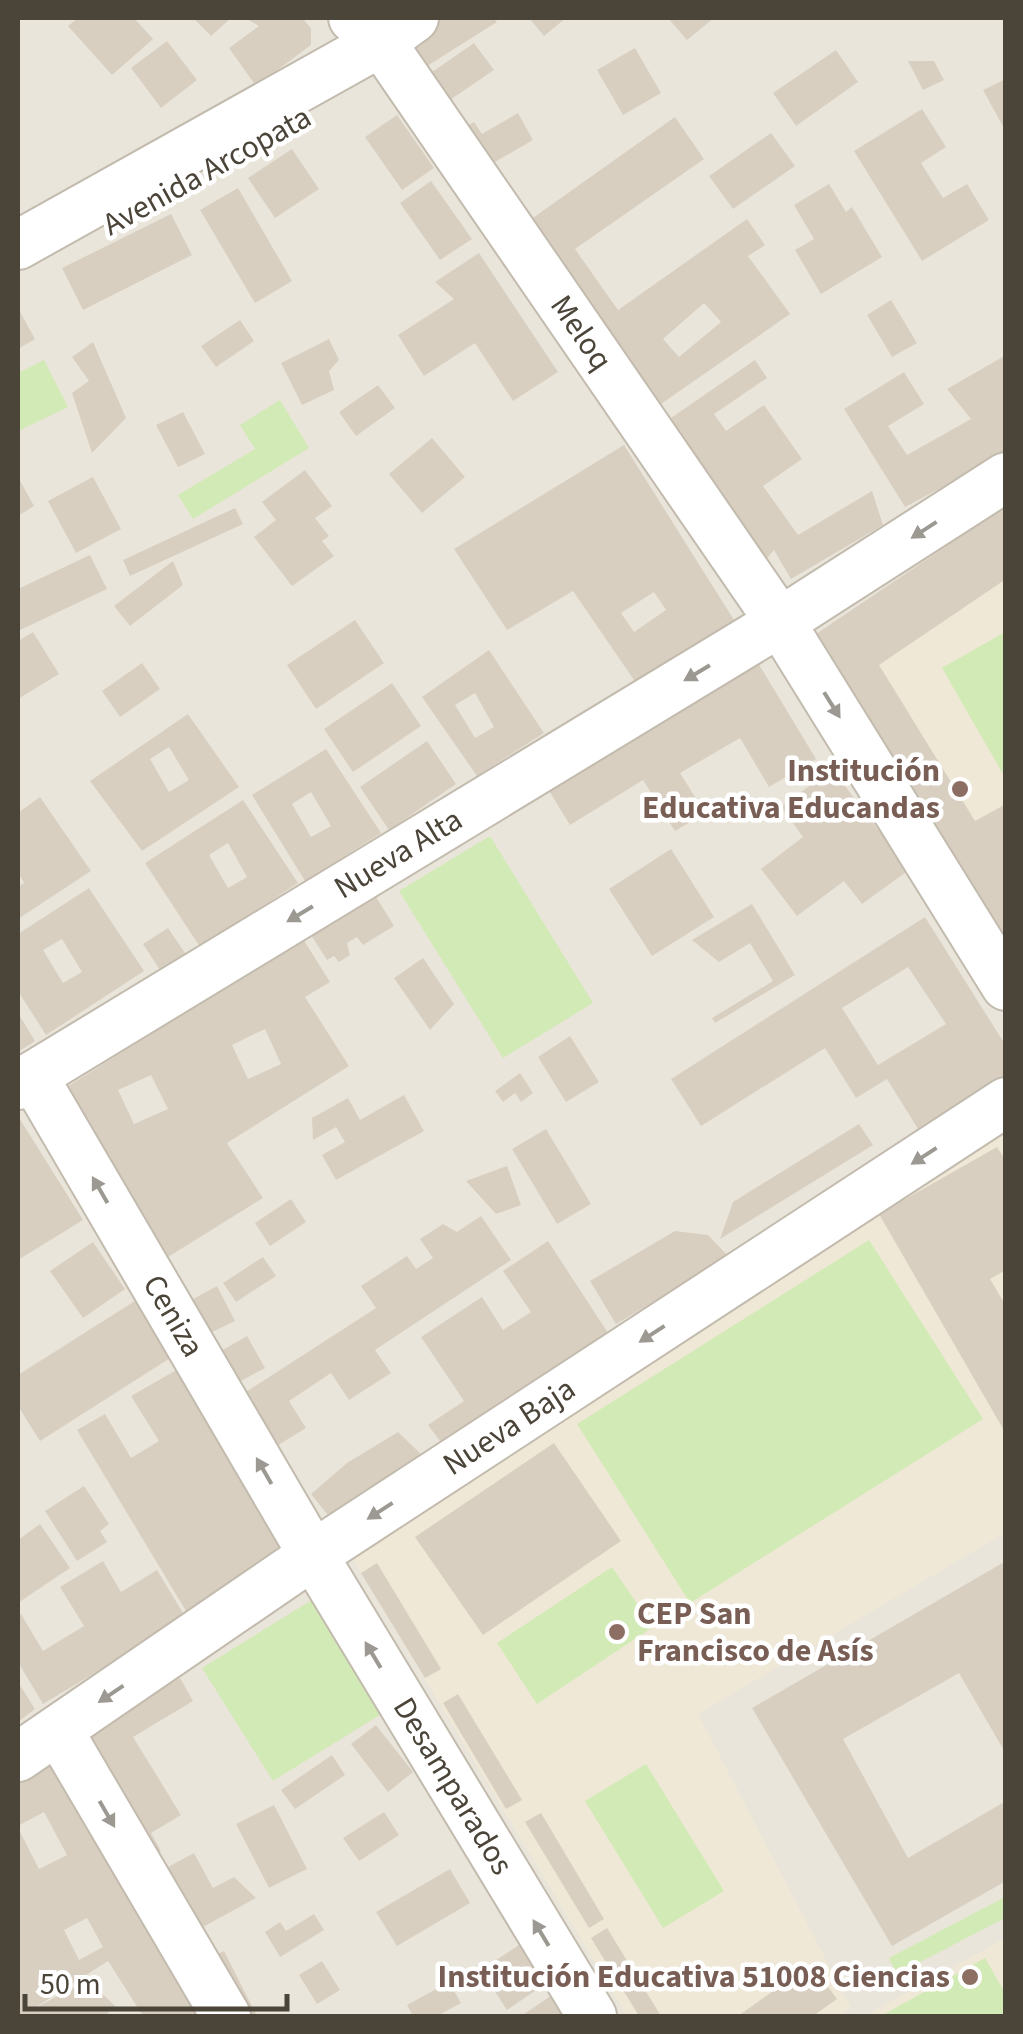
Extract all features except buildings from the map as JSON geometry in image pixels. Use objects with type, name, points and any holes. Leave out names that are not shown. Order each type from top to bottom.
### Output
[{"type":"street","name":"Avenida Arcopata","points":[[18,246],[386,35]]},
{"type":"street","name":"Avenida Arcopata","points":[[18,276],[386,35]]},
{"type":"street","name":"Meloq","points":[[386,35],[780,622],[1006,986]]},
{"type":"street","name":"Nueva Alta","points":[[25,1080],[780,622],[1006,477]]},
{"type":"street","name":"Ceniza","points":[[25,1080],[313,1555]]},
{"type":"street","name":"Nueva Baja","points":[[18,1757],[313,1555],[1006,1102]]},
{"type":"street","name":"Desamparados","points":[[313,1555],[592,2016]]},
{"type":"street","points":[[58,1730],[226,2016]]},
{"type":"shaded area","points":[[18,18],[1005,18],[1005,2016],[18,2016]]},
{"type":"shaded area","name":"Institución Educativa Educandas","points":[[1005,514],[1005,939],[824,639]]},
{"type":"shaded area","name":"CEP San Francisco de Asís","points":[[1006,1124],[1005,1533],[698,1714],[851,2008],[838,2016],[627,2016],[347,1549]]},
{"type":"shaded area","name":"Institución Educativa 51008 Ciencias","points":[[1005,1938],[1005,2016],[865,2016]]},
{"type":"green space","points":[[44,360],[68,407],[18,431],[18,373]]},
{"type":"green space","points":[[280,400],[309,448],[193,519],[178,495],[255,449],[240,425]]},
{"type":"green space","points":[[1005,632],[1006,773],[1003,774],[942,668]]},
{"type":"green space","points":[[490,836],[593,1003],[503,1058],[399,891]]},
{"type":"green space","points":[[869,1240],[983,1419],[690,1603],[577,1424]]},
{"type":"green space","points":[[612,1567],[653,1627],[537,1704],[497,1643]]},
{"type":"green space","points":[[320,1595],[391,1708],[273,1781],[202,1668]]},
{"type":"green space","points":[[646,1764],[724,1891],[663,1928],[585,1801]]},
{"type":"green space","points":[[1005,1897],[1005,1918],[897,1974],[889,1958]]},
{"type":"green space","name":"Institución Educativa 51008 Ciencias","points":[[985,1958],[1005,1993],[1005,2016],[881,2016]]},
{"type":"place","name":"Institución Educativa Educandas","points":[[960,789]]},
{"type":"place","name":"CEP San Francisco de Asís","points":[[617,1632]]},
{"type":"place","name":"Institución Educativa 51008 Ciencias","points":[[970,1977]]}]
